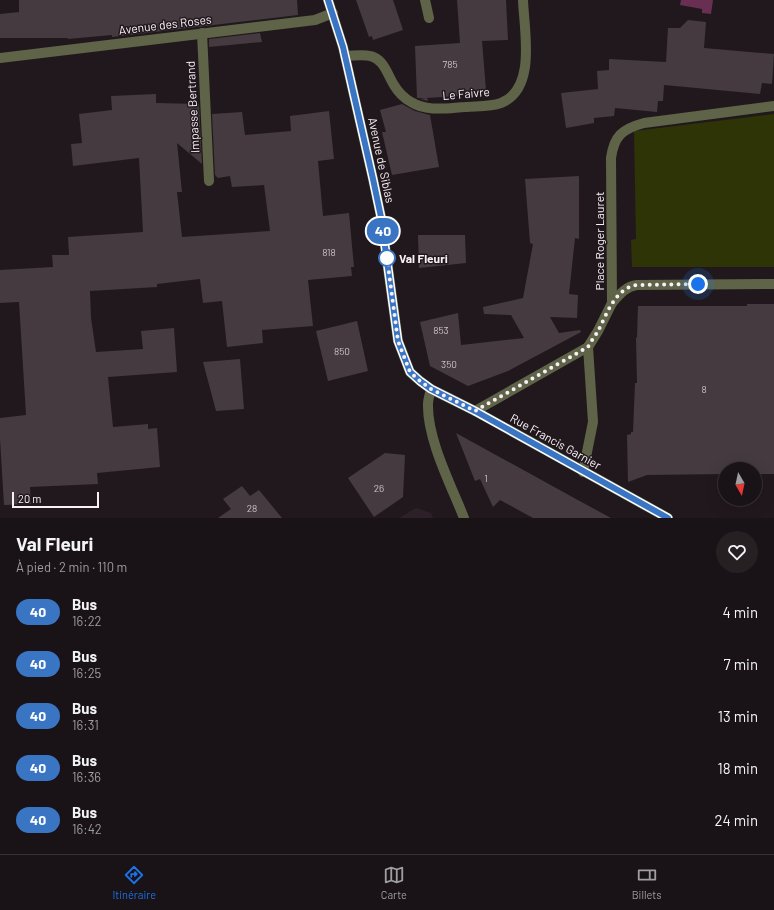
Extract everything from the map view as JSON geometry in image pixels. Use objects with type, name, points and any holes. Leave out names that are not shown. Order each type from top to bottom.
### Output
[{"type":"street","name":"Avenue de Siblas","points":[[328,0],[346,56],[378,203],[398,341],[410,372],[431,389]]},
{"type":"street","points":[[425,0],[429,18]]},
{"type":"street","name":"Le Faivre","points":[[346,56],[368,55],[377,59],[384,66],[399,92],[411,103],[420,107],[439,109],[501,103],[516,92],[523,79],[525,70],[526,50],[523,0]]},
{"type":"street","name":"Avenue des Roses","points":[[0,58],[315,20],[333,13]]},
{"type":"street","name":"Impasse Bertrand","points":[[202,33],[209,181]]},
{"type":"street","name":"Place Roger Lauret","points":[[475,411],[588,347],[598,331],[612,303],[611,158],[613,146],[622,132],[632,126],[774,106]]},
{"type":"street","points":[[612,303],[625,290],[633,285],[774,284]]},
{"type":"street","points":[[583,472],[593,422],[588,347]]},
{"type":"street","points":[[431,389],[428,403],[437,451],[464,518]]},
{"type":"street","name":"Rue Francis Garnier","points":[[431,389],[475,411],[668,518]]},
{"type":"shaded area","points":[[681,0],[713,0],[711,14],[702,13],[702,9],[680,5]]},
{"type":"shaded area","points":[[416,508],[431,513],[433,518],[399,518]]},
{"type":"green space","points":[[774,114],[774,267],[632,267],[631,240],[636,239],[634,131]]},
{"type":"building","points":[[19,0],[297,0],[298,15],[112,37],[112,35],[68,39],[0,38],[0,14],[19,12]]},
{"type":"building","points":[[356,0],[393,0],[403,30],[373,40],[372,36],[369,37]]},
{"type":"building","points":[[457,0],[506,0],[508,40],[482,41],[486,90],[470,92],[471,95],[427,98],[428,101],[420,99],[426,98],[417,98],[415,46],[460,43]]},
{"type":"building","points":[[688,20],[706,22],[704,48],[774,54],[772,84],[762,83],[760,94],[664,85],[663,101],[658,101],[657,112],[615,108],[614,116],[594,118],[594,123],[566,128],[561,93],[598,89],[597,71],[609,70],[609,59],[666,62],[668,28],[680,28]]},
{"type":"building","points":[[260,33],[262,42],[209,47],[209,39]]},
{"type":"building","points":[[156,94],[156,103],[199,104],[202,164],[177,143],[182,192],[177,192],[182,237],[270,231],[264,185],[232,187],[230,176],[218,178],[215,175],[212,114],[242,112],[245,135],[291,131],[290,116],[329,111],[334,159],[318,161],[323,216],[349,213],[354,267],[351,267],[352,276],[308,280],[313,326],[262,330],[263,343],[227,347],[222,301],[203,303],[200,279],[157,284],[157,287],[90,291],[91,318],[96,352],[143,349],[141,331],[174,328],[177,372],[108,377],[113,427],[148,424],[148,429],[157,428],[160,467],[97,473],[98,484],[30,487],[31,504],[4,505],[0,418],[26,415],[19,302],[0,303],[0,270],[53,267],[52,255],[69,255],[68,237],[143,232],[139,158],[73,166],[71,144],[82,143],[79,114],[112,110],[111,96]]},
{"type":"building","points":[[402,104],[415,111],[430,115],[439,167],[392,175],[382,132],[386,132],[380,110]]},
{"type":"building","points":[[579,176],[579,239],[575,238],[569,294],[578,295],[577,318],[550,317],[559,333],[580,330],[581,332],[508,371],[468,386],[430,366],[420,322],[458,313],[461,345],[524,338],[511,315],[484,314],[483,307],[523,298],[533,244],[530,243],[525,179]]},
{"type":"building","points":[[418,235],[465,235],[466,263],[419,268]]},
{"type":"building","points":[[747,304],[774,304],[774,474],[762,474],[762,462],[718,462],[718,474],[647,475],[628,482],[627,435],[633,432],[635,383],[637,383],[636,337],[637,338],[638,306],[747,306]]},
{"type":"building","points":[[357,321],[368,371],[328,381],[316,331]]},
{"type":"building","points":[[240,359],[244,409],[216,411],[203,362]]},
{"type":"building","points":[[456,433],[611,518],[533,518],[500,500],[493,507],[480,479],[475,481]]},
{"type":"building","points":[[385,453],[405,455],[403,497],[374,517],[348,478]]},
{"type":"building","points":[[242,486],[250,496],[259,490],[282,518],[218,518],[231,509],[223,499]]},
{"type":"bus line","name":"40","points":[[328,0],[343,47],[373,179],[381,217],[398,341],[410,372],[431,389],[475,411],[668,518]]},
{"type":"place","name":"Val Fleuri","points":[[387,258]]},
{"type":"route","points":[[387,258],[398,341],[410,372],[431,389],[475,411],[588,347],[612,303],[629,287],[633,285],[698,284]]}]
